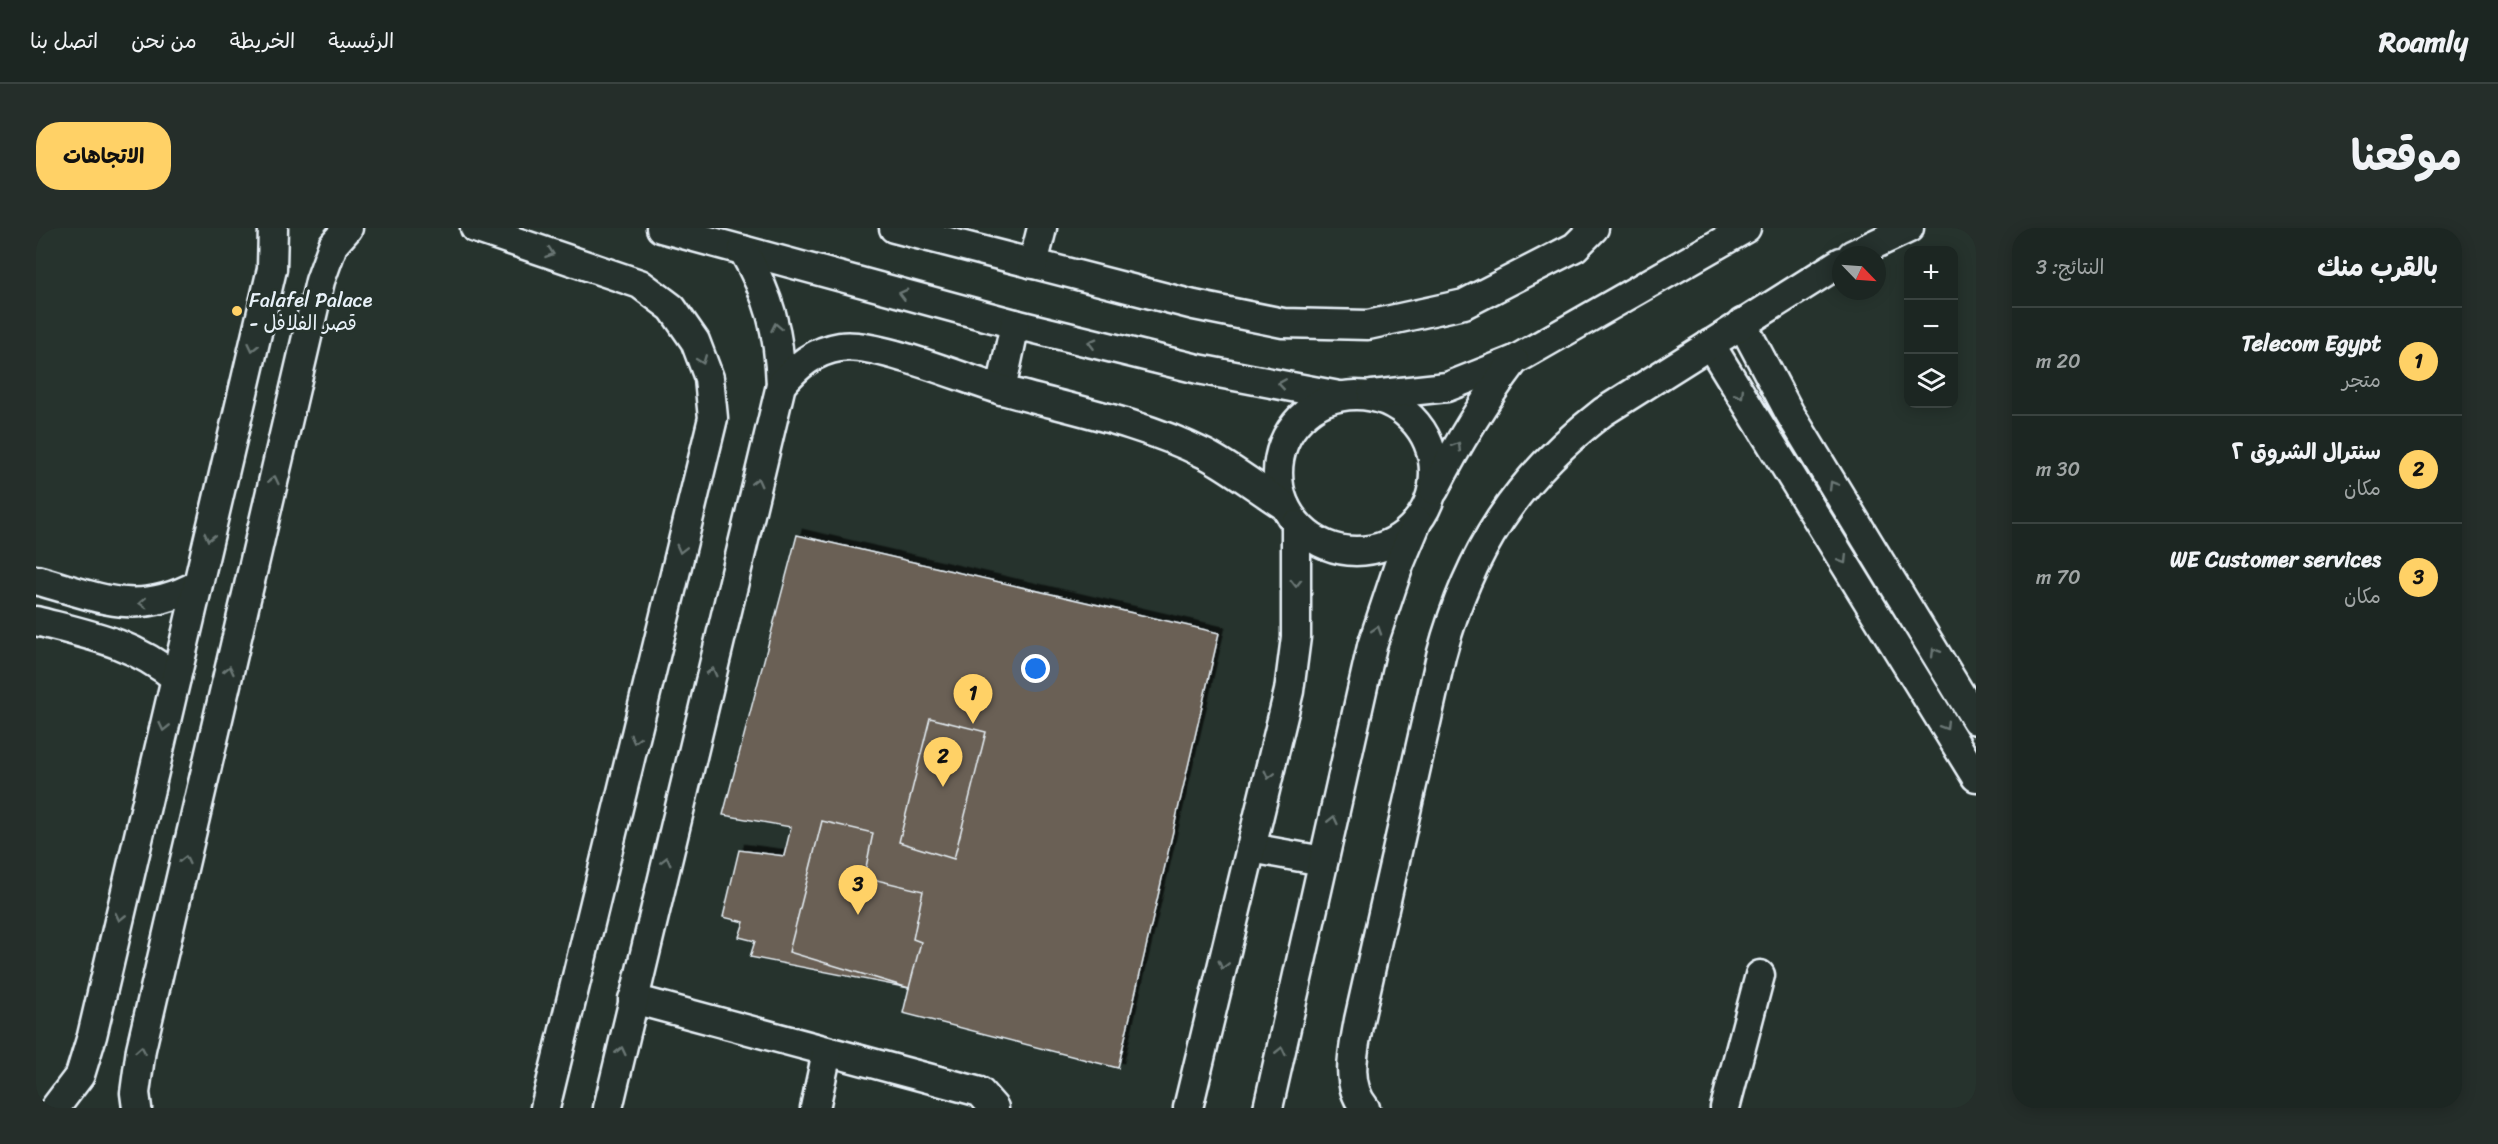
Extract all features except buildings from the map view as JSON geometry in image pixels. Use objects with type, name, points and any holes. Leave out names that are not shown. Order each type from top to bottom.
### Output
[{"type":"street","points":[[55,1108],[80,1075],[92,1036],[272,269],[273,228]]},
{"type":"street","points":[[137,1108],[135,1093],[141,1049],[320,280],[333,245],[348,228]]},
{"type":"street","points":[[475,228],[640,284],[664,302],[672,309],[695,341],[709,378],[713,418],[545,1108]]},
{"type":"street","points":[[661,228],[1015,324],[1198,369],[1339,396],[1448,387],[1515,360],[1746,228]]},
{"type":"street","points":[[894,228],[1194,305],[1283,323],[1368,325],[1464,304],[1575,247],[1594,228]]},
{"type":"street","points":[[1033,264],[1042,228]]},
{"type":"street","points":[[1871,246],[1909,228]]},
{"type":"street","points":[[608,1108],[781,385],[780,349],[773,314],[760,281],[742,250]]},
{"type":"street","points":[[1365,1108],[1353,1084],[1352,1064],[1359,1020],[1441,656],[1464,585],[1499,519],[1546,460],[1604,412],[1832,268]]},
{"type":"street","points":[[1742,323],[1789,412],[1976,720]]},
{"type":"street","points":[[1001,390],[1015,324]]},
{"type":"street","points":[[1710,344],[1976,777]]},
{"type":"street","points":[[781,385],[797,366],[818,353],[842,347],[866,347],[1001,390],[1125,423],[1206,455],[1290,515],[1317,542],[1343,551],[1370,550],[1396,540],[1423,510],[1434,471],[1429,444],[1415,421],[1394,404],[1367,395]]},
{"type":"street","points":[[1268,1108],[1372,646],[1399,565],[1423,510],[1452,454],[1492,391],[1515,360]]},
{"type":"street","points":[[1188,1108],[1289,691],[1296,637],[1290,515],[1277,479],[1280,451],[1293,426],[1314,406],[1339,396]]},
{"type":"street","points":[[36,580],[126,604],[151,603],[175,597],[197,585]]},
{"type":"street","points":[[36,621],[114,641],[157,663],[176,678]]},
{"type":"street","points":[[1251,848],[1323,861]]},
{"type":"street","points":[[1725,1108],[1760,975]]},
{"type":"street","points":[[633,999],[980,1092],[994,1108]]},
{"type":"street","points":[[814,1108],[827,1052]]},
{"type":"place","name":"Falafel Palace - قصر الفلافل","points":[[237,311]]},
{"type":"place","name":"Telecom Egypt","points":[[973,724]]},
{"type":"place","name":"سنترال الشروق ٢","points":[[943,787]]},
{"type":"place","name":"WE Customer services","points":[[858,915]]}]
